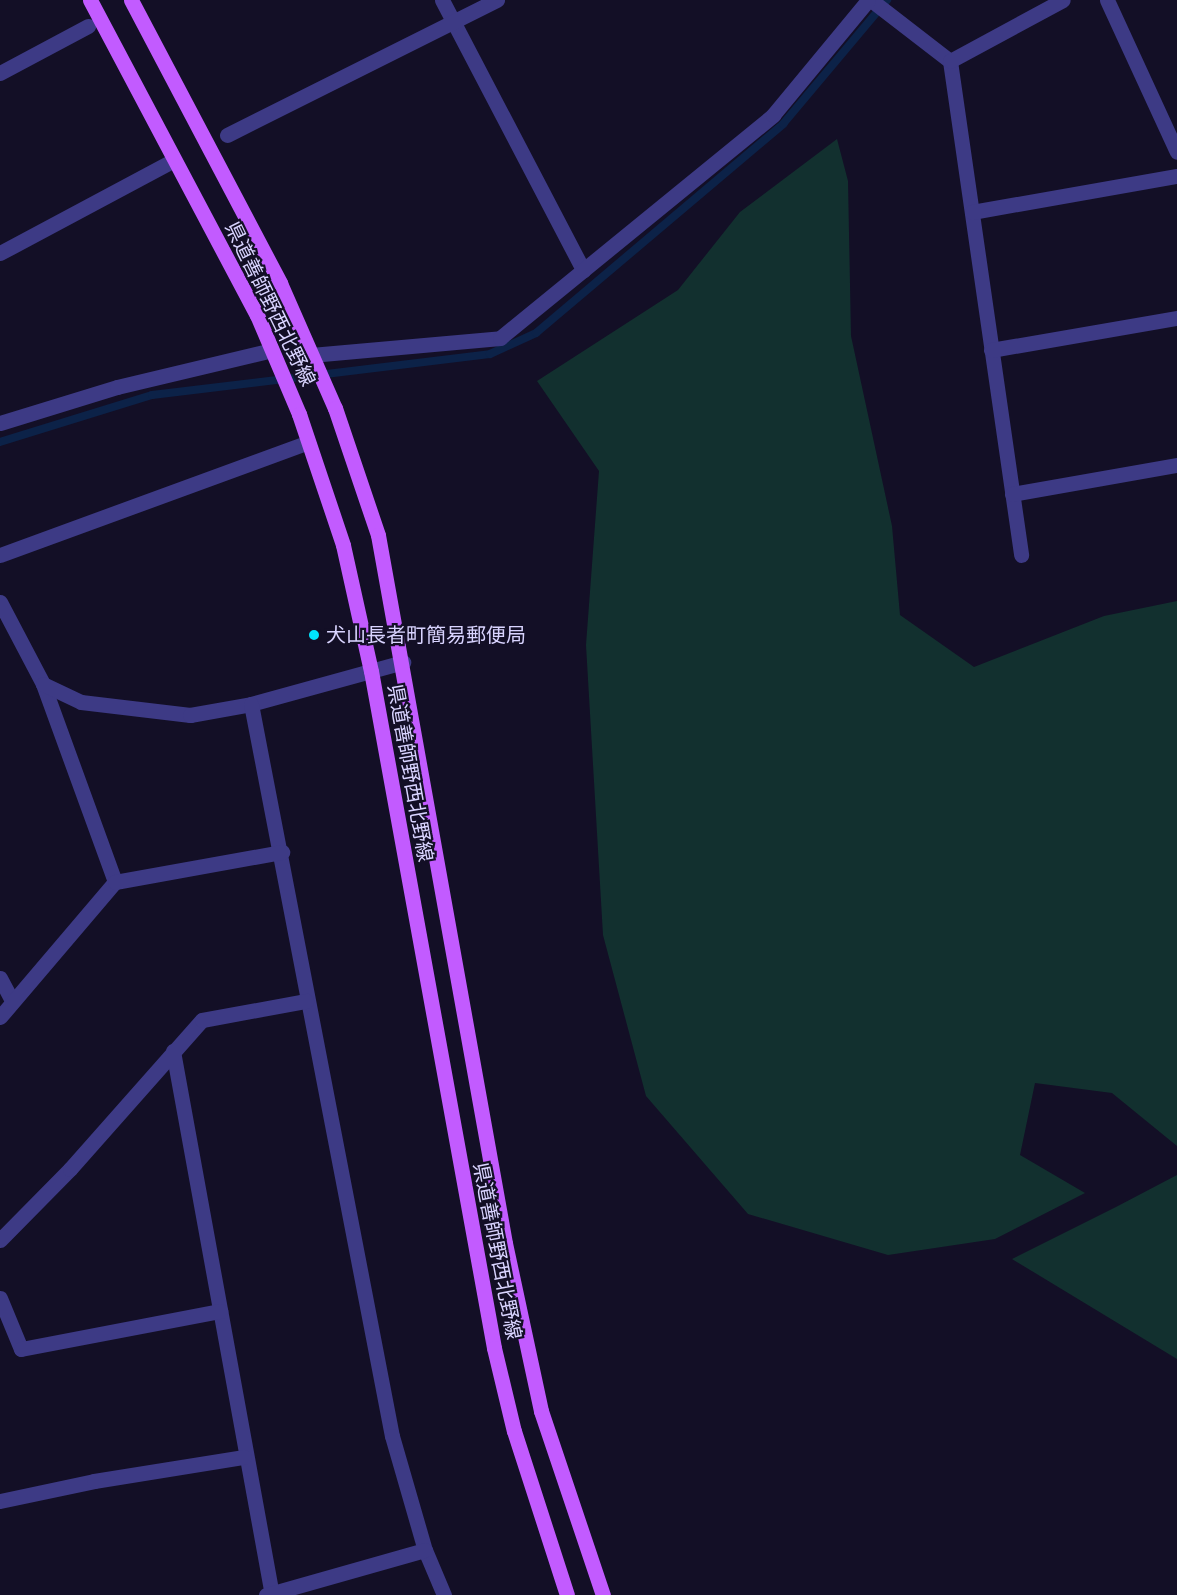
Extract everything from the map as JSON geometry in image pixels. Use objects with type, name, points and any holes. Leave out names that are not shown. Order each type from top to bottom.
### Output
[{"type":"main road","name":"県道善師野西北野線","points":[[90,0],[272,350],[288,388],[343,545],[371,671],[494,1348],[514,1431],[567,1595]]},
{"type":"main road","name":"県道善師野西北野線","points":[[130,0],[280,283],[325,386],[378,535],[403,662],[506,1243],[541,1411],[603,1595]]},
{"type":"street","points":[[442,0],[583,270]]},
{"type":"street","points":[[227,135],[497,0]]},
{"type":"street","points":[[950,61],[1063,0]]},
{"type":"street","points":[[1107,0],[1177,152]]},
{"type":"street","points":[[314,360],[500,338],[773,115],[871,2],[950,61],[1021,555]]},
{"type":"street","points":[[0,72],[88,26]]},
{"type":"street","points":[[0,253],[174,160]]},
{"type":"street","points":[[972,212],[1177,176]]},
{"type":"street","points":[[991,350],[1177,318]]},
{"type":"street","points":[[0,423],[117,387],[272,350]]},
{"type":"street","points":[[0,555],[301,445]]},
{"type":"street","points":[[1012,494],[1177,465]]},
{"type":"street","points":[[0,602],[43,684],[115,882]]},
{"type":"street","points":[[43,684],[81,702],[190,716],[251,704],[403,662]]},
{"type":"street","points":[[251,704],[282,852],[306,1000],[351,1205],[392,1436],[425,1550],[444,1595]]},
{"type":"street","points":[[0,1017],[115,882],[282,852]]},
{"type":"street","points":[[0,978],[12,1001]]},
{"type":"street","points":[[0,1240],[70,1169],[172,1051],[202,1020],[306,1000]]},
{"type":"street","points":[[172,1051],[270,1595],[425,1550]]},
{"type":"street","points":[[0,1298],[21,1349],[220,1311]]},
{"type":"street","points":[[0,1501],[94,1481],[244,1457]]},
{"type":"green space","points":[[837,139],[848,181],[851,336],[892,526],[900,615],[974,667],[1104,616],[1177,601],[1177,1146],[1112,1093],[1035,1083],[1020,1155],[1085,1193],[995,1239],[888,1255],[748,1214],[646,1096],[603,935],[586,645],[599,471],[537,381],[678,290],[740,212]]},
{"type":"green space","points":[[1177,1175],[1177,1359],[1012,1259],[1116,1207]]},
{"type":"waterway","points":[[0,442],[152,395],[490,354],[536,333],[783,124],[887,0]]},
{"type":"place","name":"犬山長者町簡易郵便局","points":[[314,635]]}]
